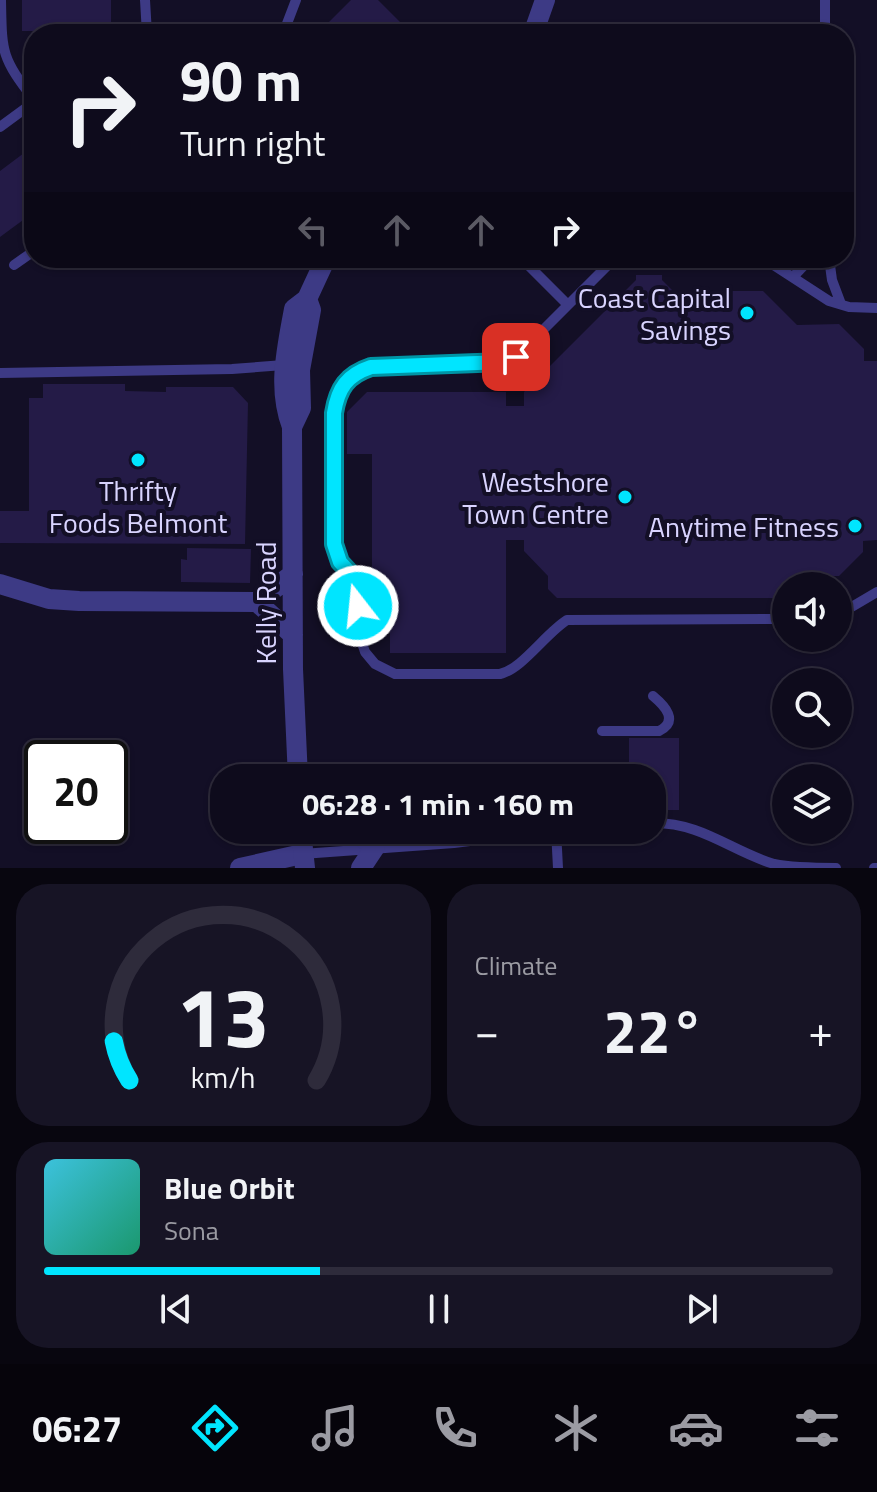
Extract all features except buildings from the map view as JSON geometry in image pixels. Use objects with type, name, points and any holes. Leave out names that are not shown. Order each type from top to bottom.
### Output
[{"type":"street","points":[[537,24],[545,0]]},
{"type":"street","name":"Kelly Road","points":[[298,764],[293,635],[292,427],[284,407],[284,365],[294,309],[307,299],[321,268]]},
{"type":"street","name":"Kelly Road","points":[[292,427],[301,408],[300,370],[311,310],[307,299]]},
{"type":"street","points":[[0,584],[49,599],[257,602],[293,574]]},
{"type":"street","points":[[257,602],[293,635]]},
{"type":"street","points":[[361,868],[375,847],[371,844]]},
{"type":"street","points":[[240,868],[304,861]]},
{"type":"lane","points":[[1,0],[5,59],[24,87]]},
{"type":"lane","points":[[145,0],[146,24]]},
{"type":"lane","points":[[287,24],[296,0]]},
{"type":"lane","points":[[825,0],[825,24]]},
{"type":"lane","points":[[0,127],[24,109]]},
{"type":"lane","points":[[14,265],[24,258]]},
{"type":"lane","points":[[531,268],[568,305]]},
{"type":"lane","points":[[605,268],[524,351],[504,362],[371,367],[355,373],[344,382],[336,396],[334,413],[334,544],[340,562],[354,577],[360,637],[367,655],[383,670],[395,674],[500,674],[518,665],[567,620],[772,619]]},
{"type":"lane","points":[[778,268],[814,292],[841,304],[877,308]]},
{"type":"lane","points":[[793,277],[802,268]]},
{"type":"lane","points":[[830,268],[841,304]]},
{"type":"lane","points":[[0,373],[232,369],[284,365]]},
{"type":"lane","points":[[852,607],[877,592]]},
{"type":"lane","points":[[602,731],[665,729],[670,719],[669,713],[653,696]]},
{"type":"lane","points":[[666,824],[701,831],[771,866],[836,868]]},
{"type":"lane","points":[[304,861],[375,847],[434,844]]},
{"type":"lane","points":[[557,844],[558,868]]},
{"type":"place","name":"Coast Capital Savings","points":[[747,313]]},
{"type":"place","name":"Thrifty Foods Belmont","points":[[138,460]]},
{"type":"place","name":"Westshore Town Centre","points":[[625,497]]},
{"type":"place","name":"Anytime Fitness","points":[[855,526]]},
{"type":"route","points":[[358,606],[354,577],[340,562],[334,544],[334,413],[336,396],[344,382],[355,373],[371,367],[504,362],[516,357]]}]
